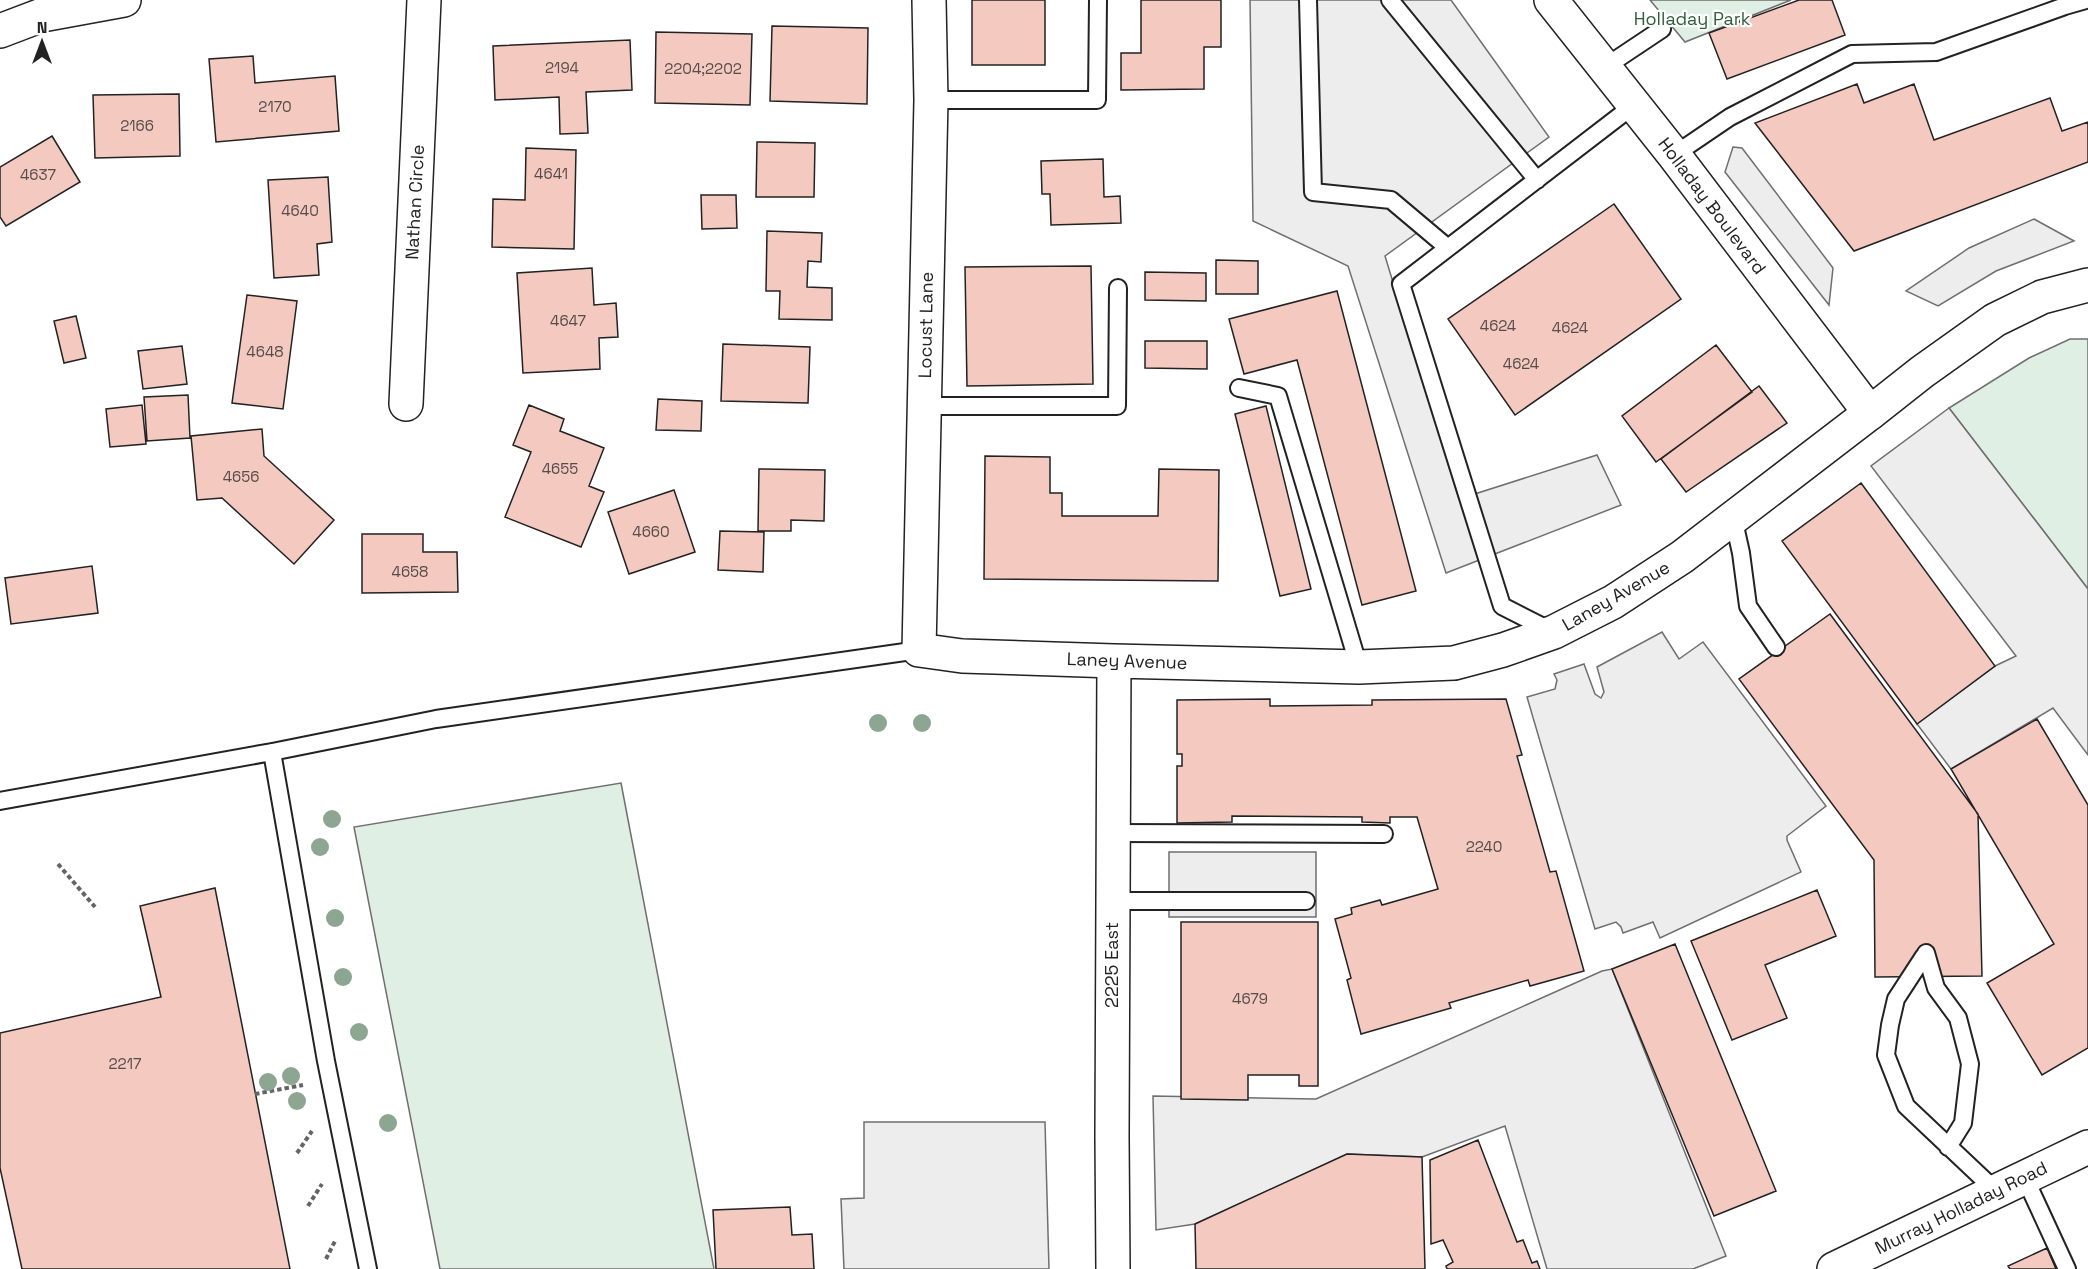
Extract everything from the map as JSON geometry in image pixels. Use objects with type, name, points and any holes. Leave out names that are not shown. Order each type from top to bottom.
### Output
[{"type":"street","points":[[0,31],[42,15],[124,0]]},
{"type":"street","name":"Nathan Circle","points":[[406,404],[424,0]]},
{"type":"street","name":"Locust Lane","points":[[919,650],[931,100],[930,0]]},
{"type":"street","name":"Holladay Boulevard","points":[[1551,0],[1674,154],[1870,413]]},
{"type":"street","name":"Laney Avenue","points":[[919,650],[962,656],[1359,667],[1454,663],[1503,650],[1554,632],[1623,596],[1682,557],[1922,372],[1995,320],[2042,297],[2088,285]]},
{"type":"street","name":"2225 East","points":[[1113,1269],[1114,661]]},
{"type":"street","name":"Murray Holladay Road","points":[[1834,1269],[2088,1147]]},
{"type":"lane","points":[[931,100],[1097,100],[1098,0]]},
{"type":"lane","points":[[1308,0],[1313,192],[1391,200],[1448,248]]},
{"type":"lane","points":[[1390,0],[1537,180]]},
{"type":"lane","points":[[1674,154],[1730,117],[1852,54],[1936,52],[2086,0]]},
{"type":"lane","points":[[1605,67],[1662,30]]},
{"type":"lane","points":[[1554,632],[1502,606],[1401,284],[1634,105]]},
{"type":"lane","points":[[924,406],[1117,406],[1118,288]]},
{"type":"lane","points":[[1239,388],[1278,396],[1359,667]]},
{"type":"lane","points":[[1733,517],[1741,553],[1748,606],[1776,647]]},
{"type":"lane","points":[[0,801],[272,752],[436,719],[919,650]]},
{"type":"lane","points":[[272,752],[326,1061],[368,1269]]},
{"type":"lane","points":[[1113,833],[1384,834]]},
{"type":"lane","points":[[1113,901],[1306,901]]},
{"type":"lane","points":[[1948,1147],[1964,1123],[1970,1064],[1958,1018],[1936,988],[1925,954],[1896,999],[1886,1055],[1906,1106],[1948,1147],[2011,1185],[2067,1269]]},
{"type":"path","points":[[58,864],[95,907]]},
{"type":"path","points":[[255,1094],[309,1084]]},
{"type":"green space","name":"Holladay Park","points":[[1650,0],[1791,0],[1685,42]]},
{"type":"green space","points":[[2070,339],[2088,339],[2088,589],[1949,408],[2029,358]]},
{"type":"green space","points":[[621,783],[714,1269],[440,1269],[354,827]]},
{"type":"shaded area","points":[[1250,0],[1451,0],[1549,137],[1385,256],[1459,499],[1597,455],[1621,505],[1446,573],[1348,266],[1253,221]]},
{"type":"shaded area","points":[[1733,147],[1742,148],[1833,268],[1829,305],[1725,172]]},
{"type":"shaded area","points":[[2034,219],[2074,241],[1996,271],[1938,306],[1906,291],[1969,248]]},
{"type":"shaded area","points":[[1949,408],[2088,589],[2088,755],[2053,708],[1951,769],[1917,724],[1995,666],[2016,656],[1871,466]]},
{"type":"shaded area","points":[[1662,632],[1679,659],[1703,642],[1826,806],[1787,836],[1801,872],[1660,938],[1653,922],[1623,933],[1616,922],[1595,929],[1527,697],[1555,689],[1557,680],[1554,674],[1584,664],[1595,694],[1601,698],[1604,692],[1597,667]]},
{"type":"shaded area","points":[[1169,852],[1316,852],[1316,917],[1169,917]]},
{"type":"shaded area","points":[[1612,969],[1726,1256],[1693,1269],[1547,1269],[1505,1126],[1422,1157],[1347,1154],[1195,1224],[1156,1230],[1153,1096],[1316,1099],[1602,971]]},
{"type":"shaded area","points":[[864,1122],[1045,1122],[1049,1269],[844,1269],[841,1199],[864,1198]]},
{"type":"building","points":[[972,0],[1045,0],[1045,65],[972,65]]},
{"type":"building","points":[[1141,0],[1221,0],[1221,47],[1204,47],[1204,89],[1121,90],[1121,53],[1141,53]]},
{"type":"building","points":[[1799,0],[1832,0],[1845,35],[1727,79],[1709,33]]},
{"type":"building","points":[[772,26],[868,28],[867,104],[770,101]]},
{"type":"building","points":[[656,32],[752,34],[750,105],[655,103]]},
{"type":"building","points":[[630,40],[632,90],[586,92],[588,133],[560,134],[559,97],[495,100],[493,46]]},
{"type":"building","points":[[253,56],[255,83],[335,76],[339,131],[216,142],[209,59]]},
{"type":"building","points":[[1857,84],[1864,103],[1914,84],[1934,140],[2050,98],[2062,131],[2088,122],[2088,162],[1854,251],[1755,123]]},
{"type":"building","points":[[179,94],[180,156],[95,158],[93,95]]},
{"type":"building","points":[[52,136],[80,182],[6,226],[0,217],[0,167]]},
{"type":"building","points":[[757,142],[815,143],[814,197],[756,197]]},
{"type":"building","points":[[526,148],[576,150],[574,249],[492,247],[493,199],[525,200]]},
{"type":"building","points":[[1103,159],[1104,197],[1120,196],[1121,223],[1051,225],[1050,194],[1042,194],[1041,161]]},
{"type":"building","points":[[328,177],[332,242],[317,244],[319,275],[274,278],[268,180]]},
{"type":"building","points":[[701,195],[736,195],[737,228],[702,229]]},
{"type":"building","points":[[1614,204],[1681,299],[1515,415],[1448,319]]},
{"type":"building","points":[[767,231],[822,233],[821,262],[808,261],[807,287],[832,288],[832,320],[779,319],[780,291],[766,291]]},
{"type":"building","points":[[1216,260],[1258,261],[1258,294],[1216,294]]},
{"type":"building","points":[[1091,266],[1093,384],[967,386],[965,267]]},
{"type":"building","points":[[592,268],[594,305],[616,303],[618,337],[599,338],[600,369],[523,373],[517,273]]},
{"type":"building","points":[[1145,272],[1206,273],[1206,301],[1145,300]]},
{"type":"building","points":[[1337,291],[1416,591],[1362,605],[1297,360],[1244,374],[1229,319]]},
{"type":"building","points":[[247,295],[297,301],[283,409],[232,403]]},
{"type":"building","points":[[76,316],[86,358],[64,363],[54,321]]},
{"type":"building","points":[[1145,341],[1207,341],[1207,369],[1145,368]]},
{"type":"building","points":[[723,344],[810,347],[808,403],[721,401]]},
{"type":"building","points":[[1716,345],[1752,392],[1656,462],[1622,416]]},
{"type":"building","points":[[182,346],[187,384],[143,389],[138,351]]},
{"type":"building","points":[[1759,386],[1787,423],[1686,492],[1661,459]]},
{"type":"building","points":[[188,395],[190,438],[147,441],[144,397]]},
{"type":"building","points":[[658,399],[702,401],[701,431],[656,430]]},
{"type":"building","points":[[142,405],[146,444],[110,447],[106,409]]},
{"type":"building","points":[[529,405],[564,419],[560,431],[604,448],[589,486],[604,492],[581,547],[505,517],[531,452],[513,445]]},
{"type":"building","points":[[1266,406],[1311,589],[1280,596],[1235,414]]},
{"type":"building","points":[[262,429],[264,456],[334,520],[294,564],[222,498],[197,500],[191,436]]},
{"type":"building","points":[[985,456],[1050,457],[1050,493],[1062,493],[1062,516],[1158,516],[1159,469],[1219,470],[1218,581],[984,579]]},
{"type":"building","points":[[759,469],[825,470],[824,521],[791,520],[791,531],[758,531]]},
{"type":"building","points":[[1861,483],[1995,666],[1917,724],[1782,541]]},
{"type":"building","points":[[674,490],[695,552],[629,574],[608,512]]},
{"type":"building","points":[[720,531],[764,532],[763,572],[718,570]]},
{"type":"building","points":[[362,534],[423,534],[423,552],[457,552],[458,592],[362,593]]},
{"type":"building","points":[[92,566],[98,613],[11,624],[5,578]]},
{"type":"building","points":[[1830,614],[1978,814],[1982,976],[1875,977],[1874,860],[1739,679]]},
{"type":"building","points":[[1270,699],[1270,706],[1372,705],[1372,700],[1506,699],[1522,755],[1517,756],[1550,872],[1556,871],[1584,971],[1530,986],[1528,980],[1449,1003],[1451,1008],[1361,1034],[1347,980],[1351,978],[1335,919],[1352,914],[1351,908],[1380,900],[1382,905],[1438,889],[1417,817],[1390,817],[1390,823],[1362,822],[1362,817],[1232,816],[1232,822],[1177,823],[1177,766],[1182,766],[1182,754],[1177,754],[1177,700]]},
{"type":"building","points":[[2037,719],[2088,805],[2088,1048],[2042,1075],[1987,983],[2054,944],[1951,769]]},
{"type":"building","points":[[215,888],[290,1269],[22,1269],[0,1168],[0,1033],[161,997],[140,906]]},
{"type":"building","points":[[1817,890],[1836,936],[1765,965],[1787,1018],[1732,1040],[1691,941]]},
{"type":"building","points":[[1181,922],[1318,922],[1318,1086],[1299,1086],[1299,1075],[1248,1075],[1248,1100],[1181,1099]]},
{"type":"building","points":[[1675,944],[1776,1191],[1714,1216],[1612,969]]},
{"type":"building","points":[[1478,1140],[1517,1242],[1523,1240],[1532,1263],[1537,1261],[1540,1269],[1447,1269],[1446,1266],[1453,1262],[1443,1240],[1431,1244],[1430,1160]]},
{"type":"building","points":[[1347,1154],[1422,1157],[1425,1269],[1196,1269],[1195,1224]]},
{"type":"building","points":[[790,1207],[792,1235],[812,1234],[814,1269],[716,1269],[713,1210]]},
{"type":"building","points":[[2047,1248],[2056,1269],[2010,1269],[2008,1266]]}]
